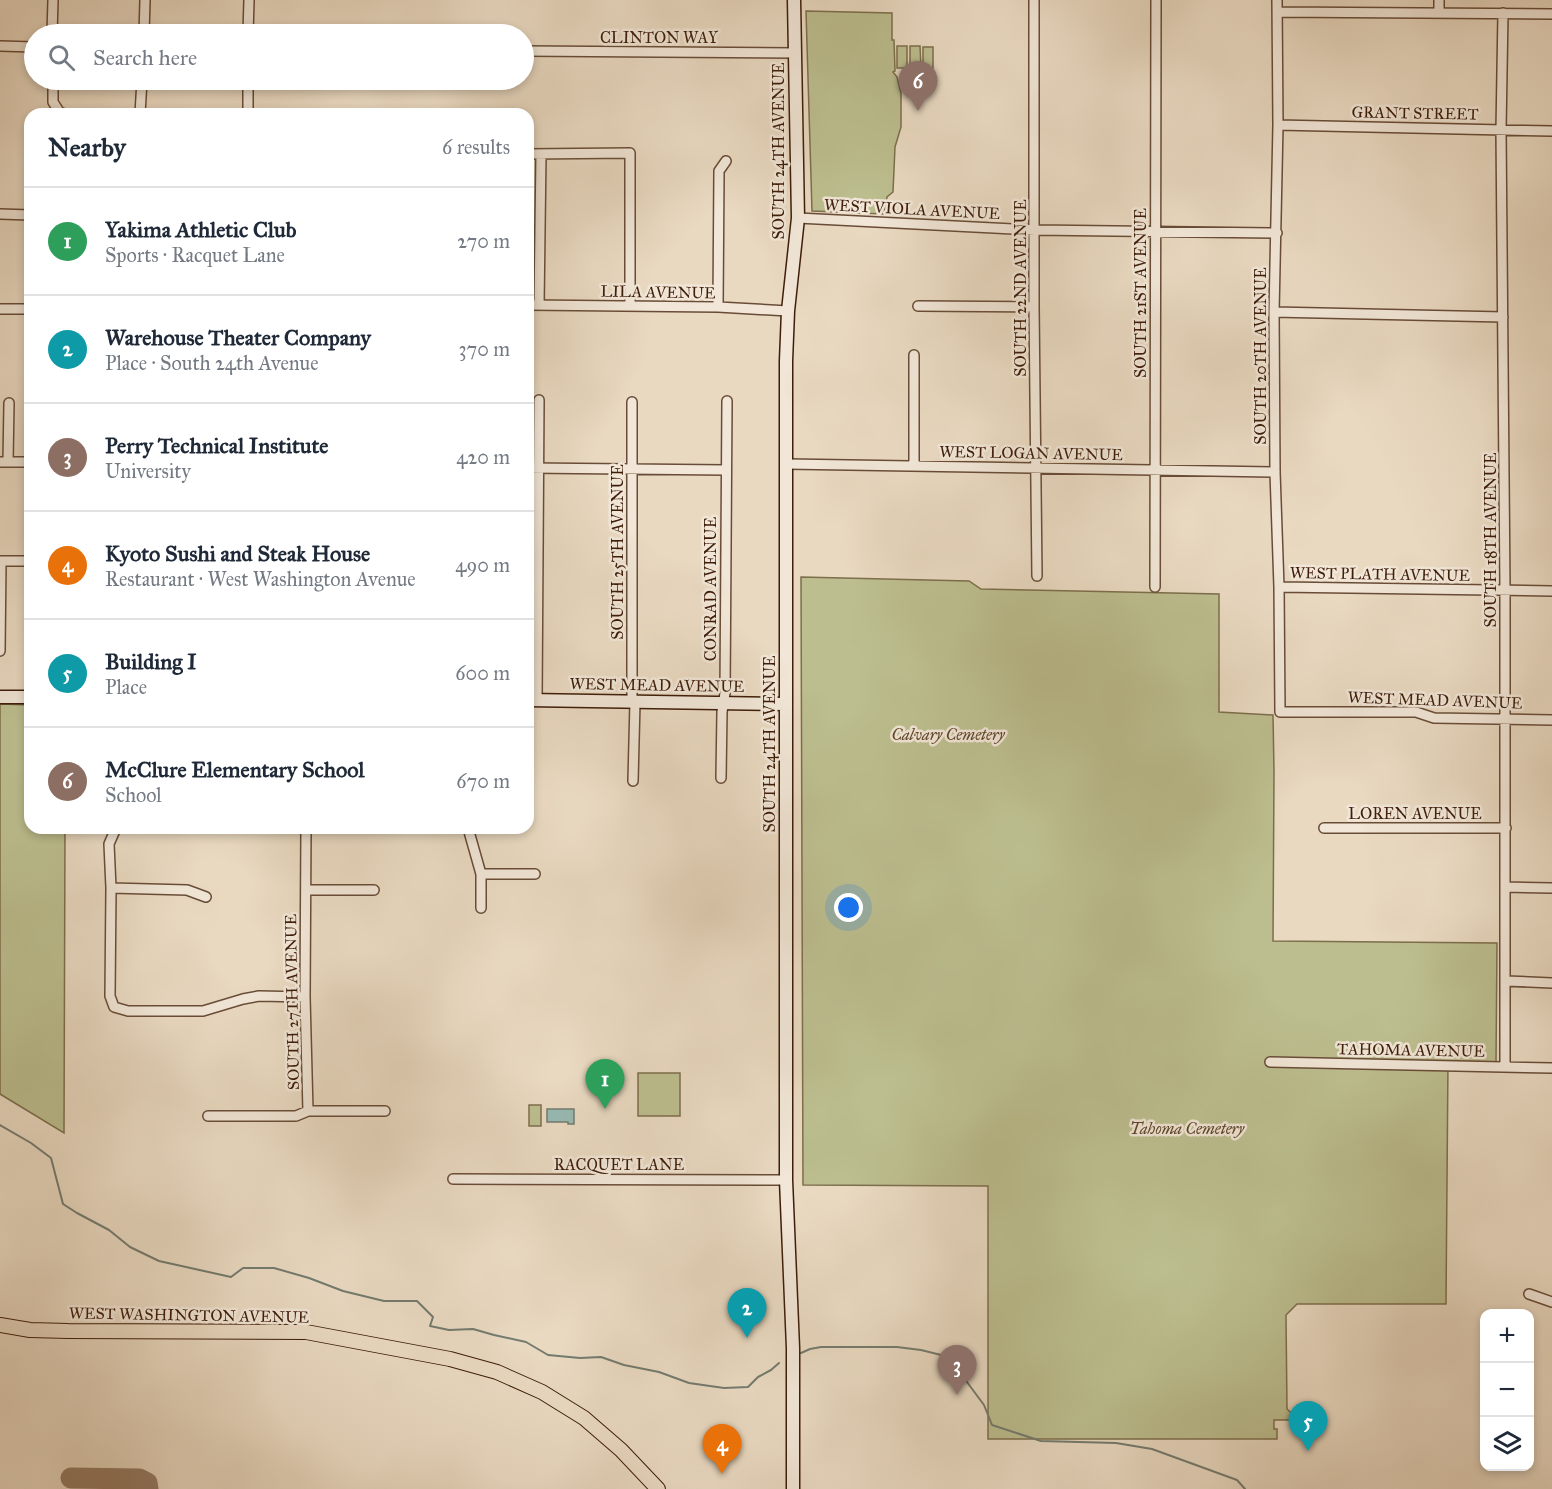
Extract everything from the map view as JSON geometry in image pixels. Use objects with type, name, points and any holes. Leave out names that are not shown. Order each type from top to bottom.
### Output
[{"type":"main road","name":"WEST WASHINGTON AVENUE","points":[[0,1324],[30,1330],[68,1331],[306,1332],[450,1359],[497,1372],[542,1392],[584,1418],[621,1450],[658,1489]]},
{"type":"street","points":[[52,24],[53,0]]},
{"type":"street","points":[[144,24],[145,0]]},
{"type":"street","points":[[248,24],[249,0]]},
{"type":"street","name":"SOUTH 24TH AVENUE","points":[[793,1489],[793,1348],[786,1180],[786,361],[788,311],[798,218],[794,0]]},
{"type":"street","name":"SOUTH 22ND AVENUE","points":[[1035,0],[1034,307],[1037,576]]},
{"type":"street","name":"SOUTH 21ST AVENUE","points":[[1155,587],[1156,0]]},
{"type":"street","name":"SOUTH 20TH AVENUE","points":[[1277,0],[1277,233],[1274,312],[1280,712]]},
{"type":"street","points":[[1439,0],[1439,12]]},
{"type":"street","points":[[1277,12],[1552,14]]},
{"type":"street","name":"SOUTH 18TH AVENUE","points":[[1503,13],[1501,130],[1505,590],[1505,1067]]},
{"type":"street","points":[[0,46],[24,47]]},
{"type":"street","name":"CLINTON WAY","points":[[534,51],[794,53]]},
{"type":"street","points":[[53,90],[54,102],[59,108]]},
{"type":"street","points":[[140,108],[141,90]]},
{"type":"street","points":[[248,90],[248,108]]},
{"type":"street","name":"GRANT STREET","points":[[1278,125],[1552,131]]},
{"type":"street","points":[[534,154],[630,153],[630,306]]},
{"type":"street","points":[[539,305],[541,154]]},
{"type":"street","points":[[718,307],[719,171],[726,161]]},
{"type":"street","points":[[0,214],[24,215]]},
{"type":"street","name":"WEST VIOLA AVENUE","points":[[798,218],[1035,230],[1277,233]]},
{"type":"street","name":"LILA AVENUE","points":[[534,305],[718,307],[788,311]]},
{"type":"street","points":[[918,306],[1034,307]]},
{"type":"street","points":[[0,309],[24,309]]},
{"type":"street","points":[[1274,312],[1503,317]]},
{"type":"street","points":[[914,355],[914,466]]},
{"type":"street","points":[[534,457],[539,400]]},
{"type":"street","name":"CONRAD AVENUE","points":[[721,778],[722,712],[725,693],[727,401]]},
{"type":"street","name":"SOUTH 25TH AVENUE","points":[[632,402],[633,782]]},
{"type":"street","points":[[9,403],[4,462],[24,462]]},
{"type":"street","name":"WEST LOGAN AVENUE","points":[[787,464],[1275,472]]},
{"type":"street","points":[[534,468],[726,470]]},
{"type":"street","points":[[0,651],[1,561],[24,561]]},
{"type":"street","name":"WEST PLATH AVENUE","points":[[1279,587],[1552,591]]},
{"type":"street","points":[[0,697],[24,697]]},
{"type":"street","name":"WEST MEAD AVENUE","points":[[534,700],[786,704]]},
{"type":"street","name":"WEST MEAD AVENUE","points":[[1280,712],[1416,712],[1434,718],[1552,720]]},
{"type":"street","name":"LOREN AVENUE","points":[[1324,828],[1506,828]]},
{"type":"street","points":[[113,834],[109,844],[110,996],[114,1007],[129,1011],[203,1011],[259,996],[305,997]]},
{"type":"street","name":"SOUTH 27TH AVENUE","points":[[208,1116],[296,1116],[308,1111],[305,997],[306,834]]},
{"type":"street","points":[[470,834],[481,874],[481,908]]},
{"type":"street","points":[[481,874],[535,874]]},
{"type":"street","points":[[1505,887],[1552,888]]},
{"type":"street","points":[[111,888],[187,890],[206,897]]},
{"type":"street","points":[[306,890],[374,890]]},
{"type":"street","points":[[1506,981],[1552,982]]},
{"type":"street","name":"TAHOMA AVENUE","points":[[1270,1062],[1552,1068]]},
{"type":"street","points":[[308,1111],[385,1111]]},
{"type":"street","name":"RACQUET LANE","points":[[453,1179],[786,1180]]},
{"type":"street","points":[[1529,1293],[1552,1302]]},
{"type":"green space","points":[[806,11],[892,13],[895,71],[893,72],[897,77],[901,93],[901,127],[895,147],[893,192],[887,197],[884,214],[812,211]]},
{"type":"green space","points":[[897,46],[907,46],[907,68],[897,68]]},
{"type":"green space","points":[[910,46],[920,46],[921,68],[910,68]]},
{"type":"green space","points":[[923,47],[933,47],[933,68],[923,68]]},
{"type":"green space","name":"Tahoma Cemetery","points":[[801,577],[969,581],[981,589],[1219,594],[1219,712],[1273,715],[1273,941],[1497,943],[1496,1062],[1448,1061],[1446,1304],[1297,1304],[1286,1315],[1287,1409],[1299,1420],[1274,1420],[1277,1439],[988,1439],[988,1186],[803,1185]]},
{"type":"green space","points":[[0,704],[24,705],[24,834],[65,834],[64,1133],[0,1094]]},
{"type":"green space","points":[[638,1073],[680,1073],[680,1116],[638,1116]]},
{"type":"green space","points":[[529,1105],[541,1105],[541,1126],[529,1126]]},
{"type":"water","points":[[547,1109],[574,1109],[574,1124],[547,1122]]},
{"type":"waterway","points":[[0,1125],[51,1158],[63,1204],[109,1230],[130,1247],[159,1261],[231,1277],[243,1268],[274,1268],[343,1291],[384,1301],[417,1301],[433,1317],[430,1326],[449,1330],[473,1329],[526,1342],[548,1355],[601,1357],[624,1365],[659,1372],[689,1383],[724,1388],[748,1387],[779,1363]]},
{"type":"waterway","points":[[801,1353],[821,1347],[897,1347],[941,1355],[964,1378],[984,1405],[992,1425],[1041,1441],[1116,1443],[1152,1449],[1237,1480],[1245,1489]]},
{"type":"taxiway","points":[[71,1478],[139,1479],[147,1483],[148,1489]]},
{"type":"place","name":"McClure Elementary School","points":[[918,111]]},
{"type":"place","name":"Yakima Athletic Club","points":[[605,1109]]},
{"type":"place","name":"Warehouse Theater Company","points":[[747,1338]]},
{"type":"place","name":"Perry Technical Institute","points":[[957,1395]]},
{"type":"place","name":"Building I","points":[[1308,1451]]},
{"type":"place","name":"Kyoto Sushi and Steak House","points":[[722,1474]]},
{"type":"park label","name":"Calvary Cemetery","points":[[948,734]]}]
